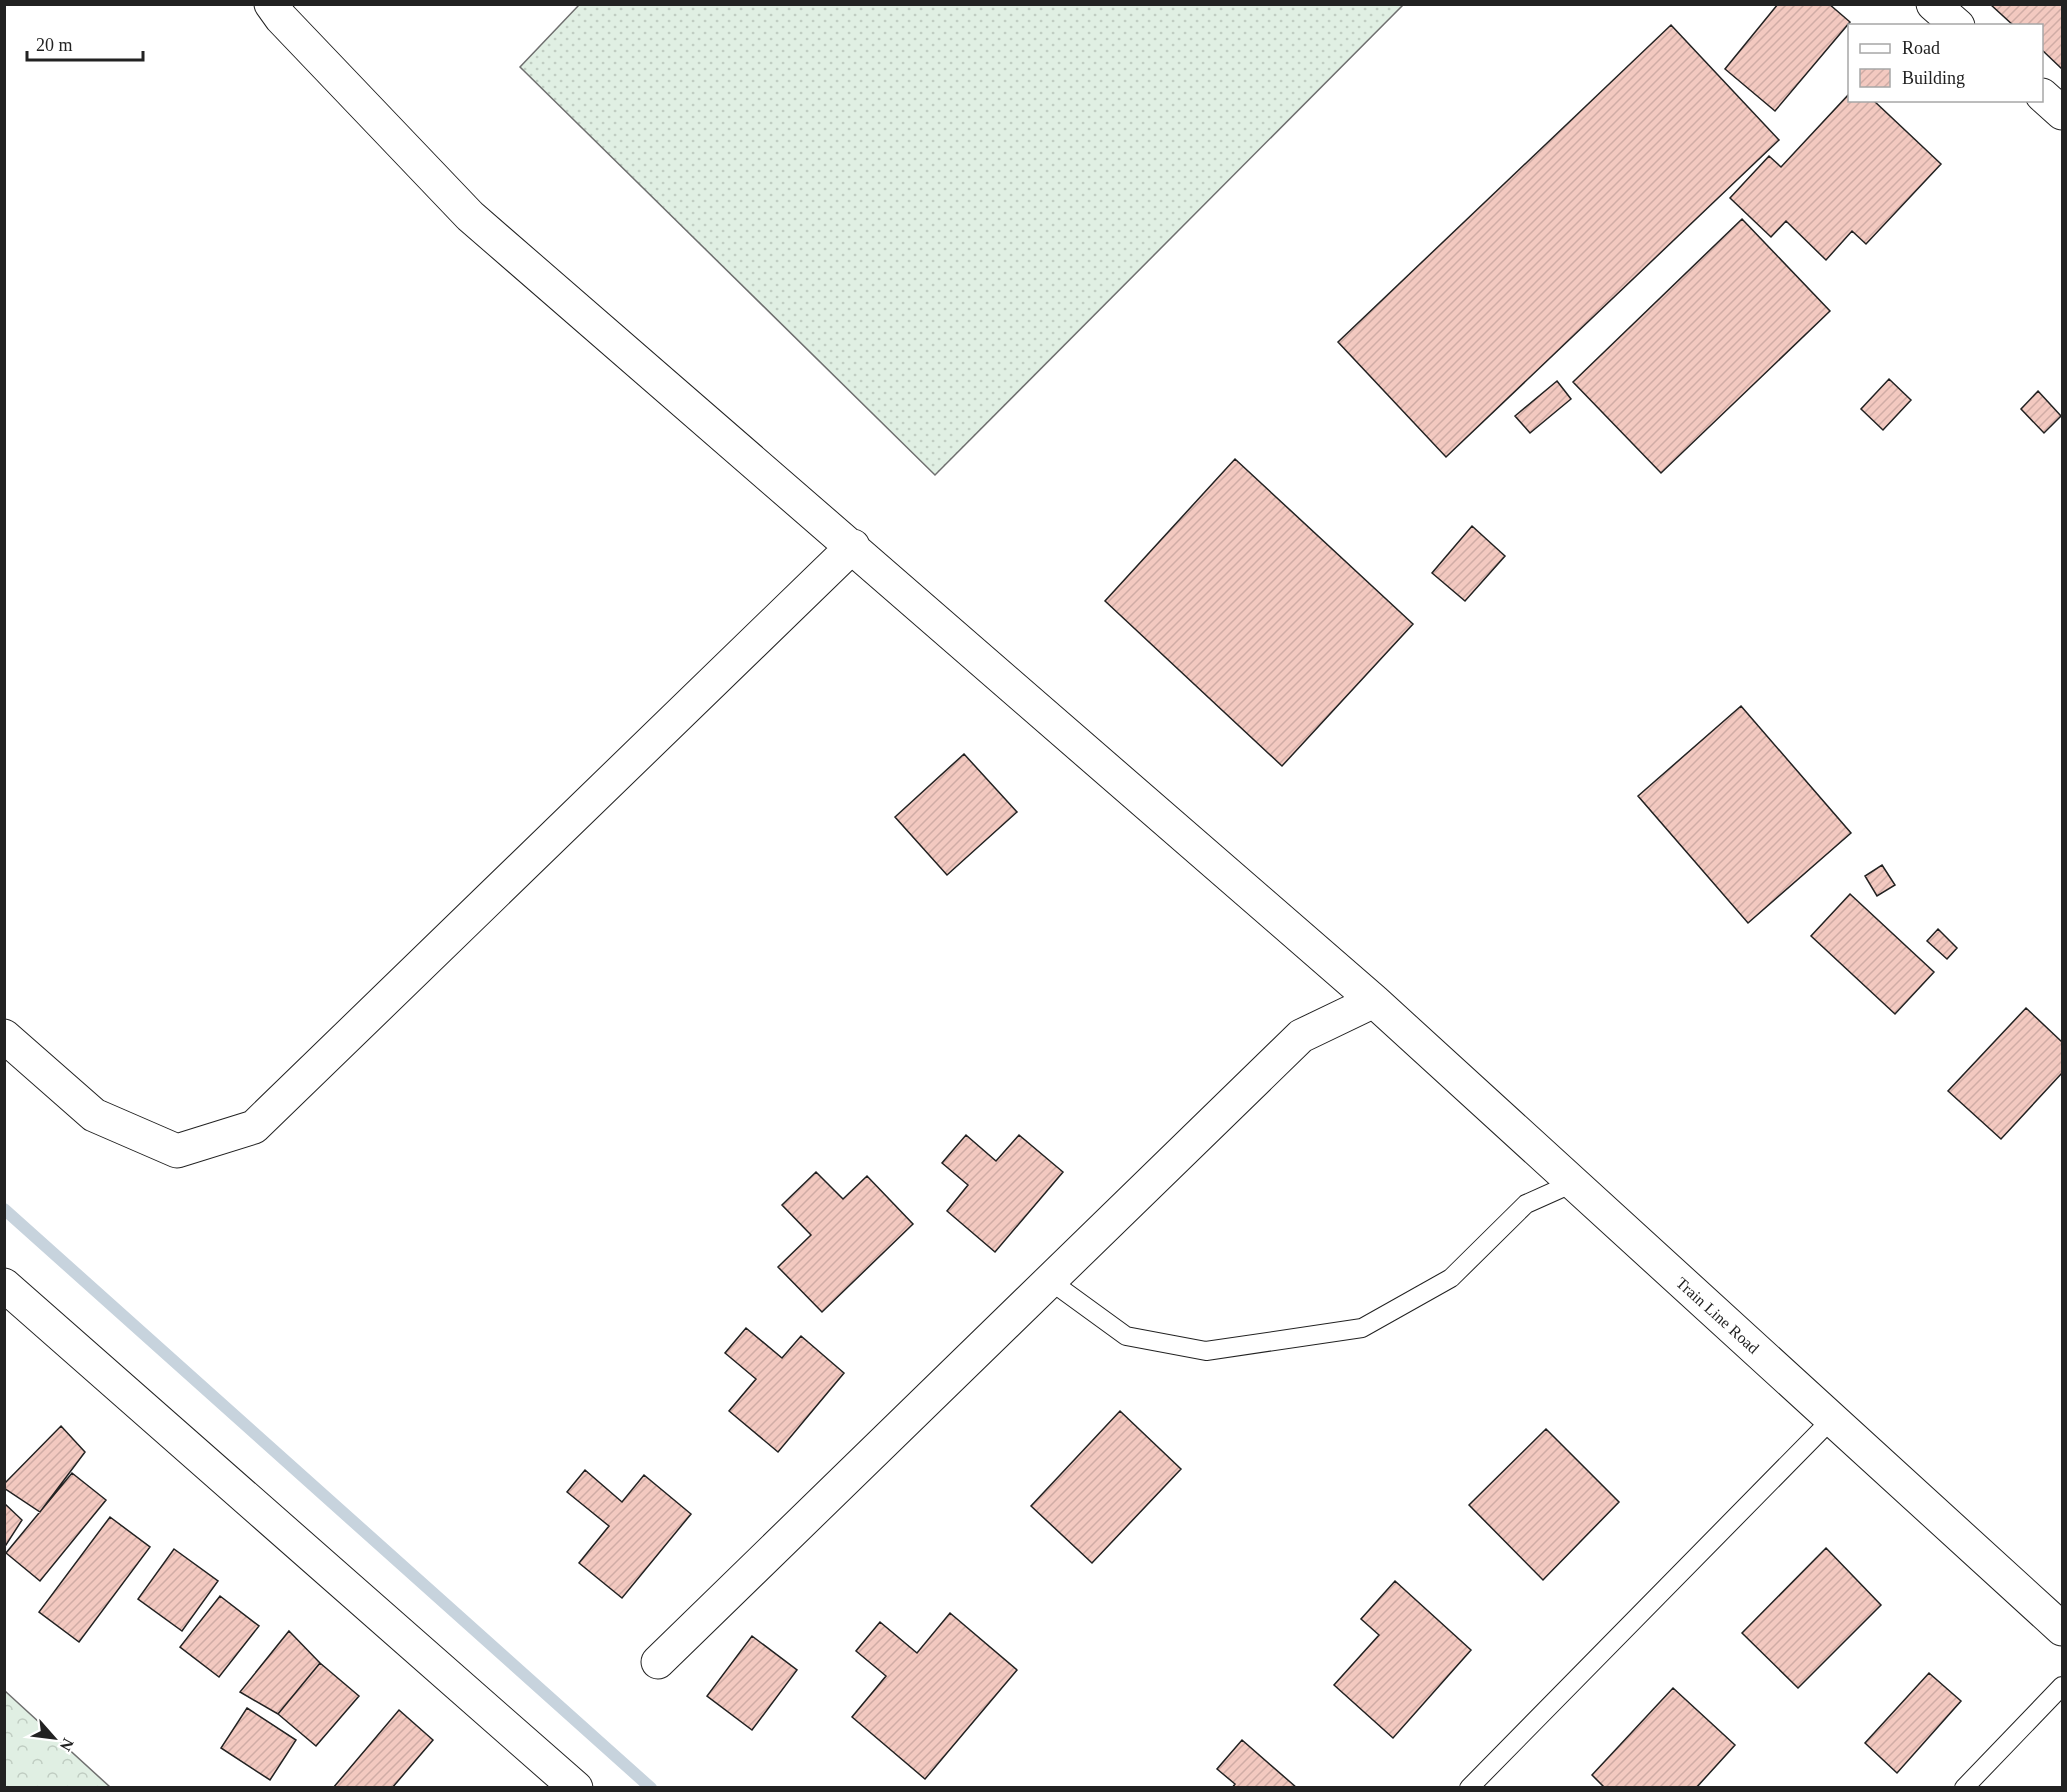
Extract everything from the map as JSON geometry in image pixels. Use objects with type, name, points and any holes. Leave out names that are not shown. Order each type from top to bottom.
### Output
[{"type":"street","name":"Train Line Road","points":[[271,4],[281,18],[470,216],[1374,1001],[2062,1629]]},
{"type":"street","points":[[1933,4],[1956,24]]},
{"type":"street","points":[[2043,96],[2062,113]]},
{"type":"street","points":[[4,1036],[94,1115],[177,1151],[254,1127],[852,546]]},
{"type":"street","points":[[658,1662],[1300,1036],[1374,1001]]},
{"type":"street","points":[[4,1285],[576,1788]]},
{"type":"lane","points":[[1049,1280],[1126,1336],[1206,1350],[1362,1328],[1451,1278],[1526,1204],[1573,1183]]},
{"type":"lane","points":[[1469,1788],[1832,1419]]},
{"type":"lane","points":[[1964,1788],[2062,1686]]},
{"type":"green space","points":[[579,5],[1403,5],[935,475],[520,67]]},
{"type":"green space","points":[[5,1691],[110,1787],[5,1787]]},
{"type":"building","points":[[1778,4],[1829,4],[1850,22],[1775,111],[1725,69]]},
{"type":"building","points":[[1990,4],[2062,4],[2062,69],[2043,51],[2043,24],[2012,24]]},
{"type":"building","points":[[1671,25],[1779,140],[1446,457],[1338,342]]},
{"type":"building","points":[[1848,95],[1848,102],[1875,102],[1941,164],[1866,244],[1852,231],[1826,260],[1786,221],[1771,237],[1730,198],[1769,156],[1781,167]]},
{"type":"building","points":[[1742,219],[1830,311],[1661,473],[1573,382]]},
{"type":"building","points":[[1889,379],[1911,400],[1883,430],[1861,409]]},
{"type":"building","points":[[1557,381],[1571,399],[1530,433],[1515,416]]},
{"type":"building","points":[[2038,391],[2061,416],[2044,433],[2021,409]]},
{"type":"building","points":[[1235,459],[1413,624],[1282,766],[1105,601]]},
{"type":"building","points":[[1472,526],[1505,556],[1465,601],[1432,573]]},
{"type":"building","points":[[1741,706],[1851,833],[1748,923],[1638,796]]},
{"type":"building","points":[[964,754],[1017,812],[947,875],[895,817]]},
{"type":"building","points":[[1882,865],[1895,885],[1877,896],[1865,876]]},
{"type":"building","points":[[1850,894],[1934,972],[1895,1014],[1811,936]]},
{"type":"building","points":[[1938,929],[1957,948],[1947,959],[1927,941]]},
{"type":"building","points":[[2026,1008],[2062,1042],[2062,1073],[2001,1139],[1948,1091]]},
{"type":"building","points":[[966,1135],[996,1161],[1019,1135],[1063,1172],[995,1252],[947,1211],[968,1185],[942,1163]]},
{"type":"building","points":[[816,1172],[843,1199],[867,1176],[913,1224],[822,1312],[778,1267],[811,1235],[782,1205]]},
{"type":"building","points":[[746,1328],[782,1358],[801,1336],[844,1373],[778,1452],[729,1411],[756,1379],[725,1353]]},
{"type":"building","points":[[1120,1411],[1181,1469],[1092,1563],[1031,1506]]},
{"type":"building","points":[[61,1426],[85,1452],[40,1512],[4,1488],[4,1484]]},
{"type":"building","points":[[1546,1429],[1619,1502],[1543,1580],[1469,1505]]},
{"type":"building","points":[[585,1470],[622,1502],[644,1475],[691,1514],[622,1598],[579,1563],[609,1526],[567,1492]]},
{"type":"building","points":[[72,1473],[106,1500],[40,1581],[6,1553]]},
{"type":"building","points":[[4,1503],[22,1520],[4,1548]]},
{"type":"building","points":[[110,1517],[150,1547],[79,1642],[39,1612]]},
{"type":"building","points":[[1826,1548],[1881,1605],[1798,1688],[1742,1633]]},
{"type":"building","points":[[174,1549],[218,1581],[182,1631],[138,1599]]},
{"type":"building","points":[[1395,1581],[1471,1650],[1393,1738],[1334,1685],[1379,1635],[1361,1619]]},
{"type":"building","points":[[220,1596],[259,1626],[219,1677],[180,1647]]},
{"type":"building","points":[[950,1613],[1017,1670],[925,1779],[852,1717],[886,1676],[856,1651],[880,1622],[917,1653]]},
{"type":"building","points":[[289,1631],[320,1663],[278,1714],[240,1692]]},
{"type":"building","points":[[752,1636],[797,1670],[752,1730],[707,1696]]},
{"type":"building","points":[[320,1663],[359,1696],[316,1746],[278,1714]]},
{"type":"building","points":[[1929,1673],[1961,1701],[1897,1773],[1865,1743]]},
{"type":"building","points":[[1673,1688],[1735,1745],[1696,1788],[1605,1788],[1592,1775]]},
{"type":"building","points":[[247,1708],[296,1740],[270,1780],[221,1748]]},
{"type":"building","points":[[399,1710],[433,1740],[392,1788],[333,1788]]},
{"type":"building","points":[[1242,1740],[1297,1788],[1232,1788],[1235,1784],[1217,1769]]},
{"type":"waterway","points":[[4,1209],[651,1788]]}]
